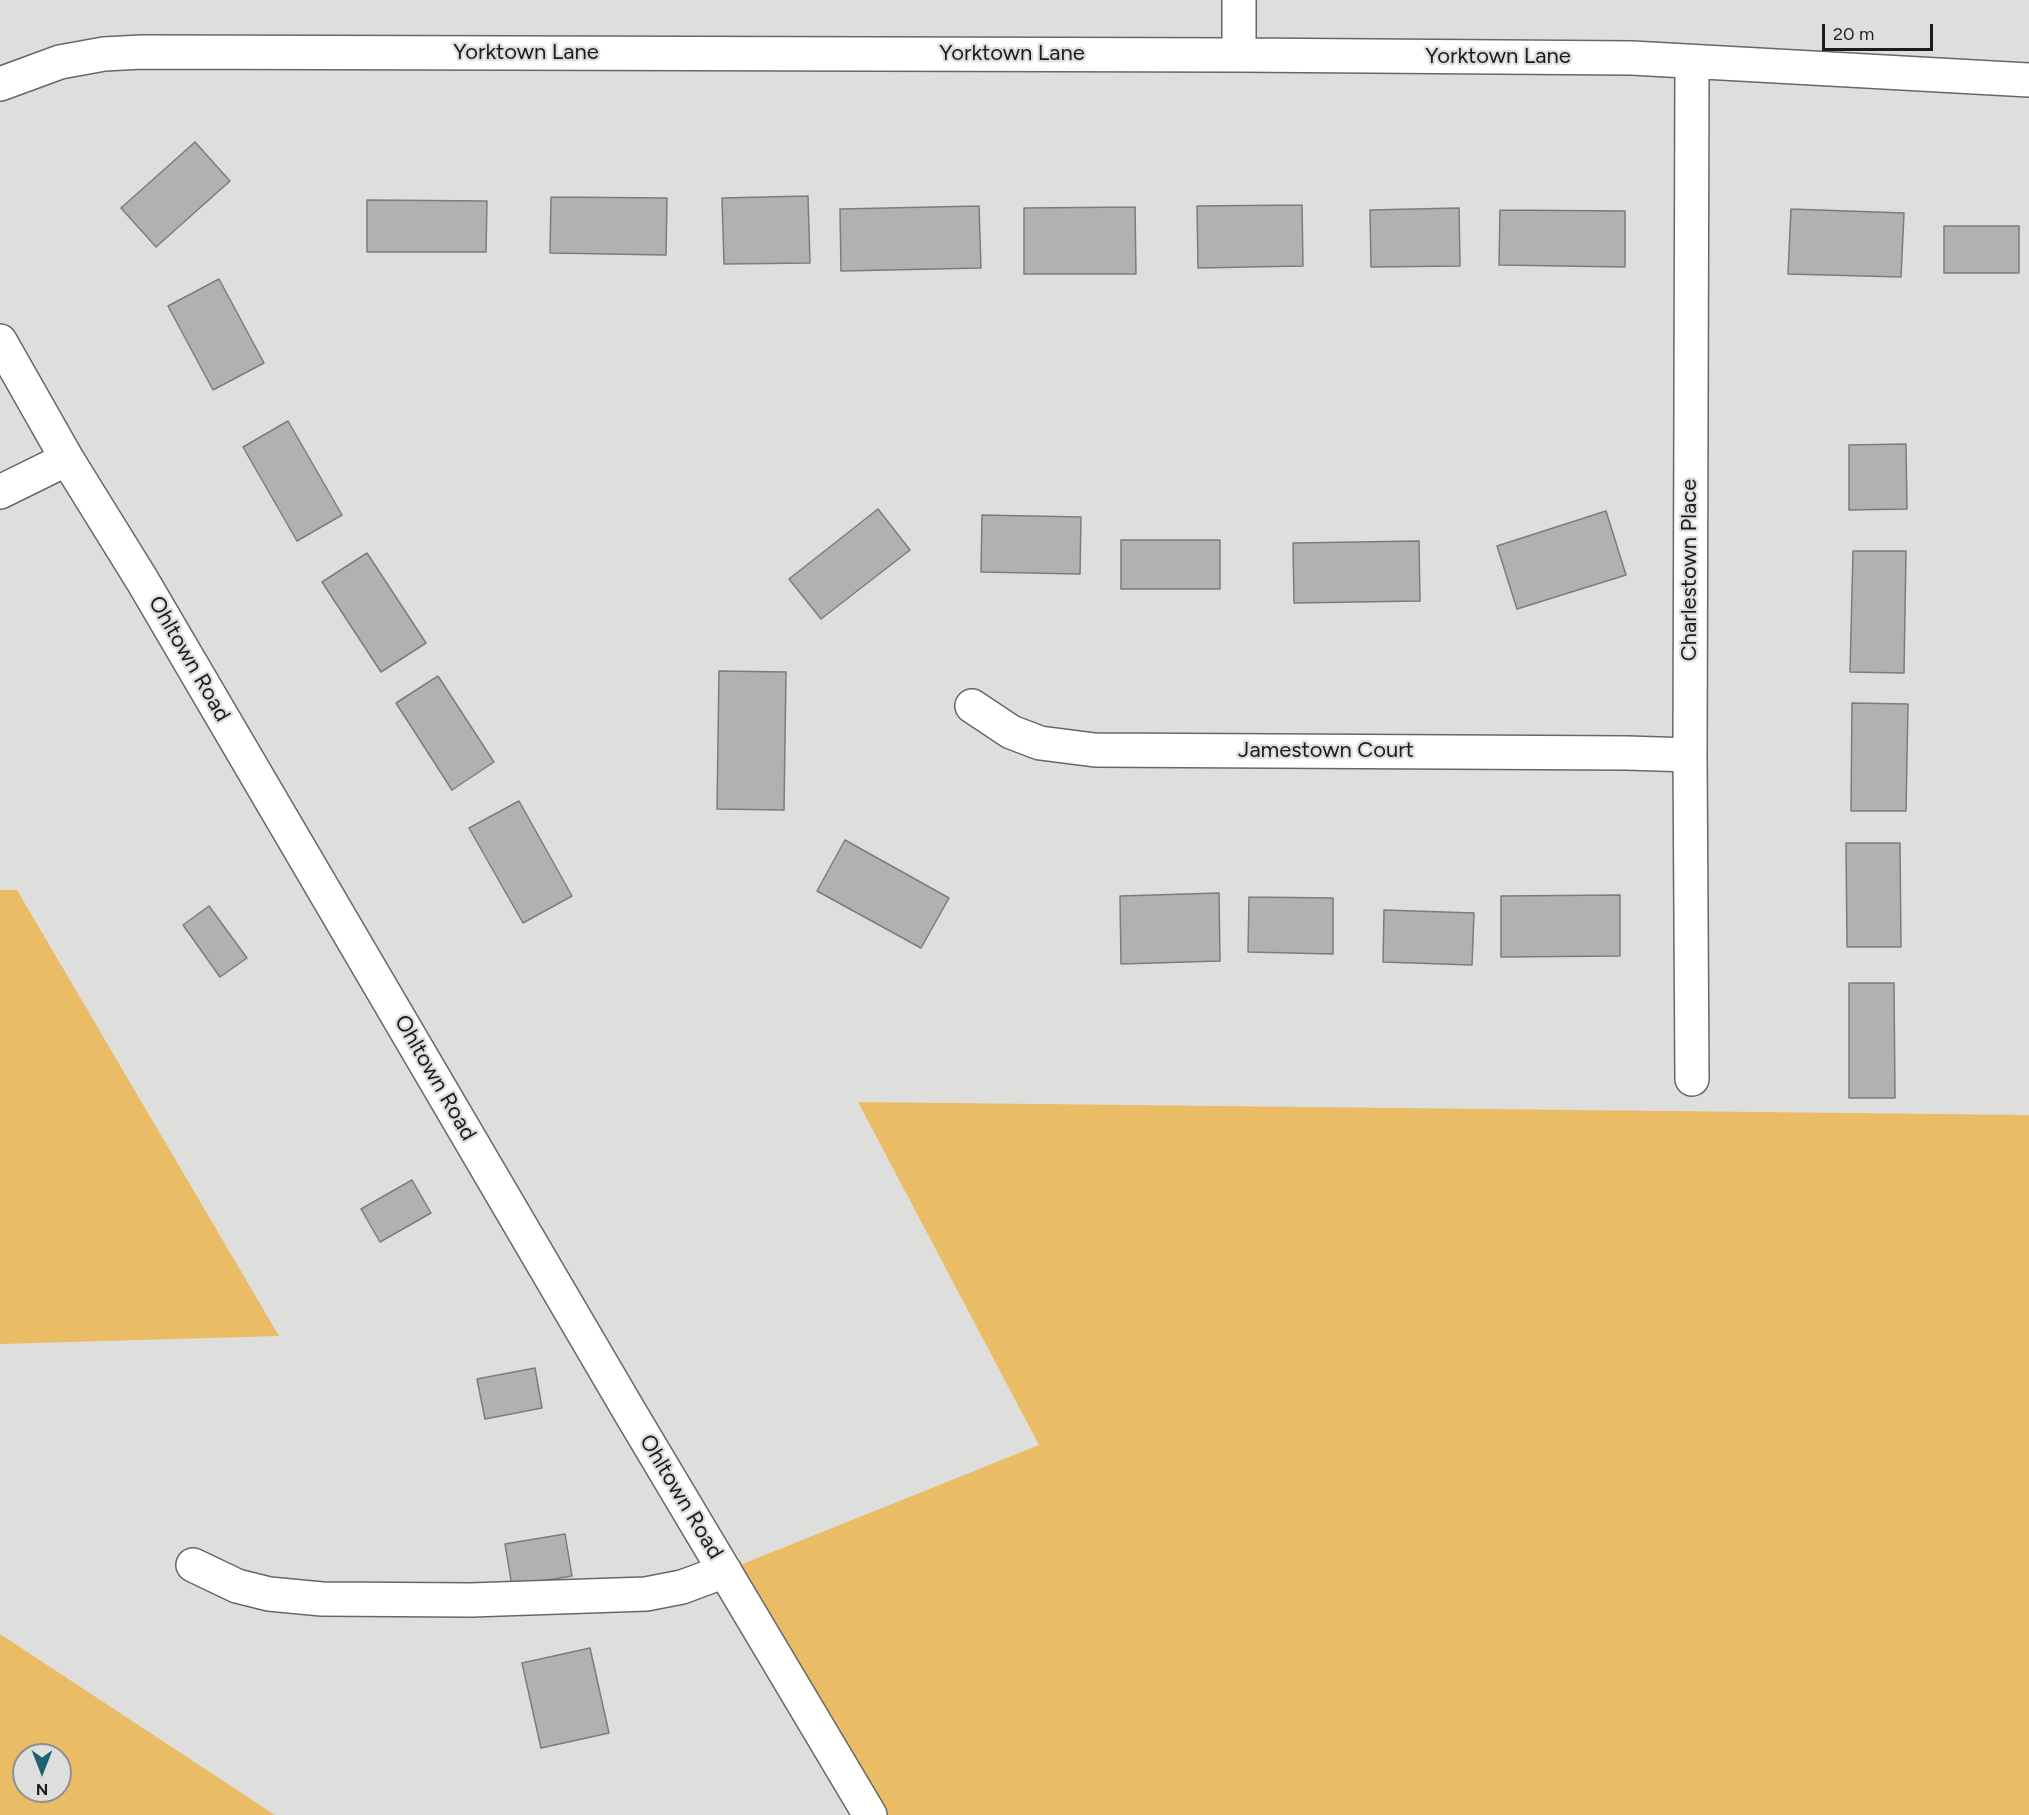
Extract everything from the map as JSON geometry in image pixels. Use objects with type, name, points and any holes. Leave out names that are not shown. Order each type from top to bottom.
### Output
[{"type":"street","points":[[1239,0],[1239,55]]},
{"type":"street","name":"Yorktown Lane","points":[[0,84],[60,62],[104,54],[142,52],[1632,58],[2029,80]]},
{"type":"street","name":"Charlestown Place","points":[[1692,62],[1690,755],[1692,1079]]},
{"type":"street","name":"Ohltown Road","points":[[0,341],[67,459],[148,591],[870,1815]]},
{"type":"street","points":[[0,492],[67,459]]},
{"type":"street","name":"Jamestown Court","points":[[972,706],[1020,736],[1040,743],[1095,750],[1690,755]]},
{"type":"street","points":[[193,1564],[237,1586],[248,1589],[269,1594],[333,1599],[471,1600],[646,1594],[682,1587],[725,1571]]},
{"type":"shaded area","points":[[0,890],[17,890],[279,1336],[0,1344]]},
{"type":"shaded area","points":[[858,1102],[2029,1115],[2029,1815],[870,1815],[725,1571],[1039,1445]]},
{"type":"shaded area","points":[[0,1634],[275,1815],[0,1815]]},
{"type":"building","points":[[195,142],[230,181],[156,247],[121,208]]},
{"type":"building","points":[[808,196],[810,263],[724,264],[722,198]]},
{"type":"building","points":[[551,197],[667,198],[666,255],[550,253]]},
{"type":"building","points":[[367,200],[487,201],[486,252],[367,252]]},
{"type":"building","points":[[1302,205],[1303,266],[1198,268],[1197,206]]},
{"type":"building","points":[[979,206],[981,268],[841,271],[840,209]]},
{"type":"building","points":[[1135,207],[1136,274],[1024,274],[1024,208]]},
{"type":"building","points":[[1459,208],[1460,266],[1371,267],[1370,210]]},
{"type":"building","points":[[1791,209],[1904,213],[1901,277],[1788,274]]},
{"type":"building","points":[[1500,210],[1625,211],[1625,267],[1499,265]]},
{"type":"building","points":[[1944,226],[2019,226],[2019,273],[1944,273]]},
{"type":"building","points":[[219,279],[264,363],[213,390],[168,306]]},
{"type":"building","points":[[288,421],[342,515],[297,541],[243,447]]},
{"type":"building","points":[[1906,444],[1907,509],[1849,510],[1849,445]]},
{"type":"building","points":[[878,509],[910,550],[821,619],[789,579]]},
{"type":"building","points":[[1606,511],[1626,575],[1517,609],[1497,546]]},
{"type":"building","points":[[982,515],[1081,517],[1080,574],[981,572]]},
{"type":"building","points":[[1121,540],[1220,540],[1220,589],[1121,589]]},
{"type":"building","points":[[1419,541],[1420,601],[1294,603],[1293,543]]},
{"type":"building","points":[[1853,551],[1906,551],[1904,673],[1850,672]]},
{"type":"building","points":[[367,553],[426,643],[381,672],[322,582]]},
{"type":"building","points":[[719,671],[786,672],[784,810],[717,809]]},
{"type":"building","points":[[438,676],[494,762],[452,790],[396,703]]},
{"type":"building","points":[[1852,703],[1908,704],[1906,811],[1851,811]]},
{"type":"building","points":[[519,801],[572,896],[523,923],[469,828]]},
{"type":"building","points":[[845,840],[949,898],[921,948],[817,891]]},
{"type":"building","points":[[1846,843],[1900,843],[1901,947],[1847,947]]},
{"type":"building","points":[[1219,893],[1220,961],[1121,964],[1120,896]]},
{"type":"building","points":[[1620,895],[1620,956],[1501,957],[1501,896]]},
{"type":"building","points":[[1249,897],[1333,898],[1333,954],[1248,952]]},
{"type":"building","points":[[209,906],[247,958],[220,977],[183,925]]},
{"type":"building","points":[[1384,910],[1474,913],[1472,965],[1383,962]]},
{"type":"building","points":[[1849,983],[1894,983],[1895,1098],[1849,1098]]},
{"type":"building","points":[[412,1180],[431,1213],[380,1242],[361,1209]]},
{"type":"building","points":[[535,1368],[542,1408],[485,1419],[477,1379]]},
{"type":"building","points":[[565,1534],[572,1576],[512,1586],[505,1544]]},
{"type":"building","points":[[590,1648],[609,1733],[541,1748],[522,1663]]}]
